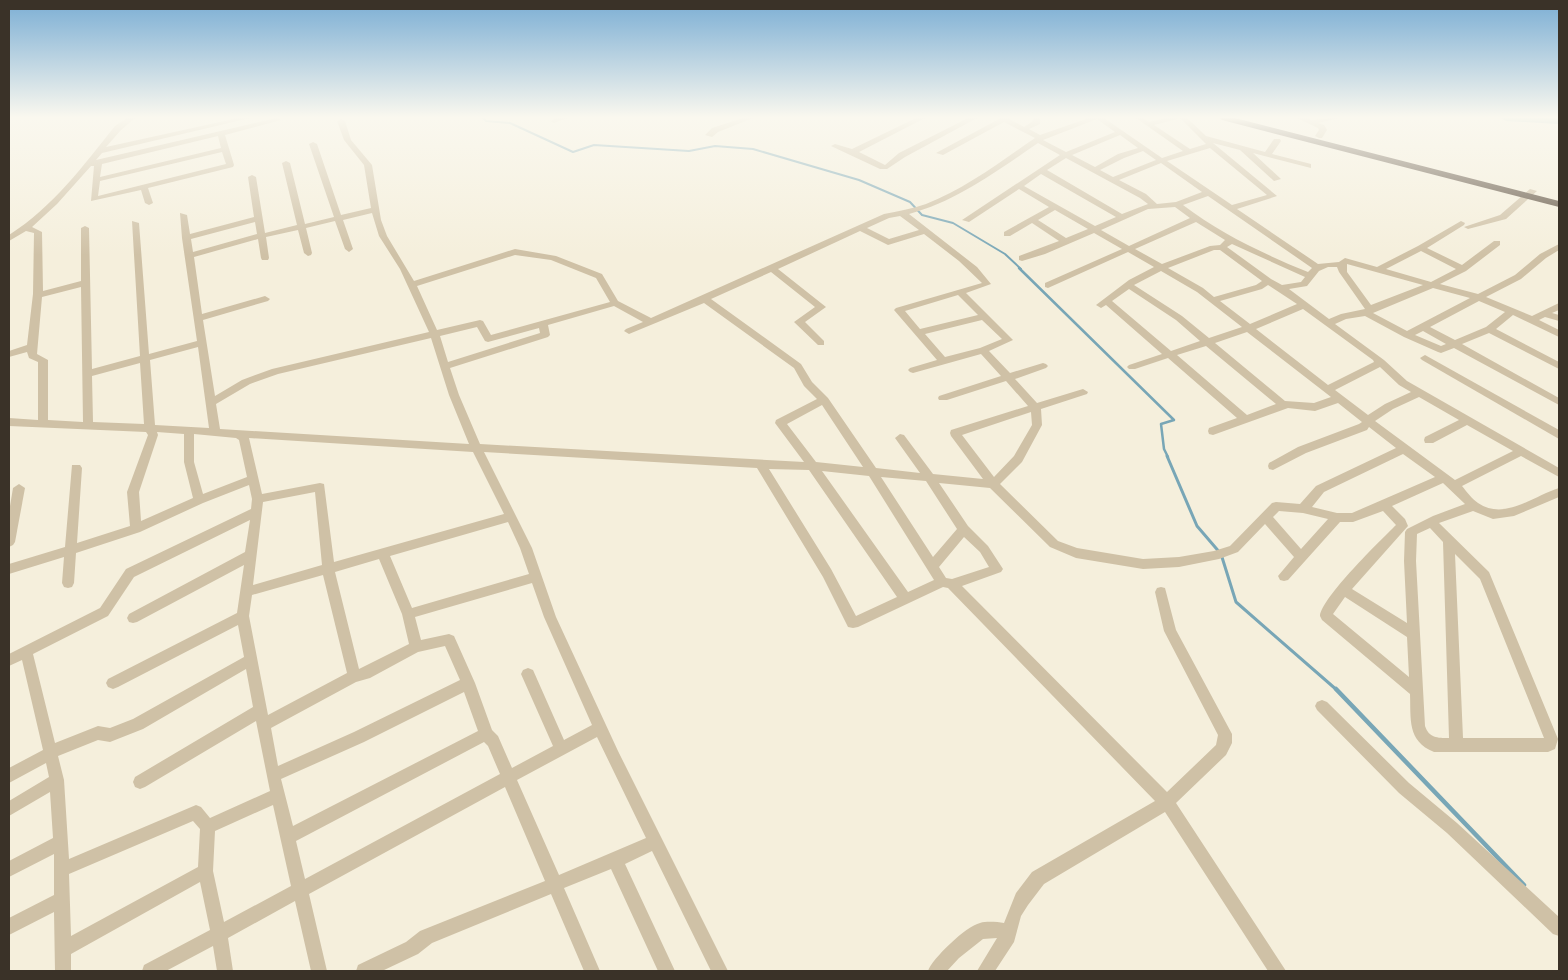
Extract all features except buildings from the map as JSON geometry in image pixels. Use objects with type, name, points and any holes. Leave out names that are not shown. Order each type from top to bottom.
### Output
[{"type":"highway","points":[[1409,164],[1531,194],[1559,197]]},
{"type":"highway","points":[[1420,164],[1531,194],[1559,204]]},
{"type":"street","points":[[9,238],[31,229],[87,165],[92,164]]},
{"type":"street","points":[[98,164],[94,199],[230,164]]},
{"type":"street","points":[[96,180],[164,164]]},
{"type":"street","points":[[286,164],[308,253]]},
{"type":"street","points":[[320,164],[349,249]]},
{"type":"street","points":[[367,164],[375,210],[383,236],[404,269],[434,333],[454,395],[477,448],[526,548],[550,617],[600,728],[720,971]]},
{"type":"street","points":[[876,164],[883,167],[891,164]]},
{"type":"street","points":[[629,331],[705,299],[887,216],[903,214],[938,202],[999,164]]},
{"type":"street","points":[[966,220],[1053,164]]},
{"type":"street","points":[[1083,164],[1143,196],[1154,205]]},
{"type":"street","points":[[1095,170],[1107,164]]},
{"type":"street","points":[[1113,180],[1153,164]]},
{"type":"street","points":[[1167,164],[1316,267]]},
{"type":"street","points":[[1230,208],[1273,196],[1234,164]]},
{"type":"street","points":[[1259,164],[1277,179]]},
{"type":"street","points":[[1300,164],[1308,166]]},
{"type":"street","points":[[1042,171],[1122,218]]},
{"type":"street","points":[[252,177],[265,258]]},
{"type":"street","points":[[144,186],[149,203]]},
{"type":"street","points":[[1019,186],[1098,229],[1160,268],[1200,290],[1404,449],[1454,485],[1473,506],[1493,515],[1514,512],[1559,492]]},
{"type":"street","points":[[1022,258],[1042,252],[1154,205],[1177,204],[1208,193]]},
{"type":"street","points":[[1378,270],[1464,225],[1503,217],[1531,194]]},
{"type":"street","points":[[1177,204],[1195,219],[1261,257],[1310,276]]},
{"type":"street","points":[[1007,234],[1056,206]]},
{"type":"street","points":[[188,256],[261,236],[375,210]]},
{"type":"street","points":[[903,214],[985,279],[987,284],[900,310],[944,362]]},
{"type":"street","points":[[183,216],[214,432]]},
{"type":"street","points":[[186,238],[258,219]]},
{"type":"street","points":[[1048,285],[1195,219]]},
{"type":"street","points":[[1032,220],[1066,242]]},
{"type":"street","points":[[135,223],[150,428],[153,435],[133,492],[136,529]]},
{"type":"street","points":[[85,228],[88,426]]},
{"type":"street","points":[[860,228],[888,242],[924,231]]},
{"type":"street","points":[[31,229],[38,232],[38,295],[32,356],[43,360],[43,424]]},
{"type":"street","points":[[1231,240],[1222,247],[1213,248],[1160,268],[1129,285],[1104,304],[1168,354],[1245,419]]},
{"type":"street","points":[[1328,323],[1344,316],[1368,311],[1432,285],[1463,268],[1497,243]]},
{"type":"street","points":[[1407,335],[1518,277],[1559,246]]},
{"type":"street","points":[[1222,247],[1381,362],[1403,383],[1559,473]]},
{"type":"street","points":[[1421,248],[1463,268]]},
{"type":"street","points":[[411,285],[515,252],[553,258],[599,276],[615,303],[651,322]]},
{"type":"street","points":[[1549,252],[1559,256]]},
{"type":"street","points":[[1281,288],[1304,284],[1316,267],[1326,264],[1341,265],[1345,261],[1480,298],[1532,320],[1559,334]]},
{"type":"street","points":[[1341,265],[1368,311],[1407,335],[1439,350],[1488,329],[1512,311]]},
{"type":"street","points":[[772,268],[821,307],[799,322],[821,343]]},
{"type":"street","points":[[1213,300],[1259,286],[1268,281]]},
{"type":"street","points":[[38,295],[86,283]]},
{"type":"street","points":[[1129,285],[1154,300],[1208,341],[1283,405]]},
{"type":"street","points":[[912,370],[984,350],[1008,340],[961,293]]},
{"type":"street","points":[[198,318],[265,299]]},
{"type":"street","points":[[705,299],[798,366],[808,384],[824,400],[932,566],[1166,802],[1278,971]]},
{"type":"street","points":[[210,403],[246,382],[276,371],[480,323],[488,339],[615,303]]},
{"type":"street","points":[[1132,367],[1249,328],[1304,305]]},
{"type":"street","points":[[1532,320],[1559,306]]},
{"type":"street","points":[[1544,314],[1559,318]]},
{"type":"street","points":[[920,332],[985,316]]},
{"type":"street","points":[[446,366],[545,335],[543,323]]},
{"type":"street","points":[[1423,327],[1559,402]]},
{"type":"street","points":[[1488,329],[1559,366]]},
{"type":"street","points":[[87,374],[201,343]]},
{"type":"street","points":[[9,354],[32,347]]},
{"type":"street","points":[[984,350],[1036,408],[1037,425],[1018,459],[993,484]]},
{"type":"street","points":[[1425,358],[1559,435]]},
{"type":"street","points":[[1328,388],[1381,362]]},
{"type":"street","points":[[943,398],[1043,366]]},
{"type":"street","points":[[1083,392],[955,433],[993,484],[1054,544],[1076,553],[1143,564],[1179,562],[1215,556],[1234,548],[1265,516],[1279,506],[1303,509],[1337,517],[1353,518],[1443,478]]},
{"type":"street","points":[[1273,466],[1302,450],[1363,427],[1368,420],[1387,408],[1420,392]]},
{"type":"street","points":[[1213,431],[1283,405],[1315,407],[1340,398]]},
{"type":"street","points":[[824,400],[780,423],[813,466],[906,598]]},
{"type":"street","points":[[1428,440],[1468,420]]},
{"type":"street","points":[[9,422],[189,430],[767,465],[813,466],[993,484]]},
{"type":"street","points":[[189,430],[189,462],[199,500]]},
{"type":"street","points":[[239,434],[244,438],[257,505],[243,616],[278,795],[320,971]]},
{"type":"street","points":[[767,465],[762,470],[827,573],[852,623],[906,598],[947,583],[997,569],[984,549],[964,529],[930,478],[900,438]]},
{"type":"street","points":[[1303,509],[1320,489],[1404,449]]},
{"type":"street","points":[[1454,485],[1522,451]]},
{"type":"street","points":[[68,583],[76,468]]},
{"type":"street","points":[[9,569],[136,529],[199,500],[253,479]]},
{"type":"street","points":[[9,660],[104,612],[130,573],[257,505],[320,487],[328,569],[354,676]]},
{"type":"street","points":[[9,542],[18,488]]},
{"type":"street","points":[[1384,505],[1407,529],[1418,726],[1422,737],[1434,746],[1550,744],[1551,739],[1485,576],[1431,522]]},
{"type":"street","points":[[1416,691],[1328,620],[1326,613],[1343,590],[1407,529],[1473,506]]},
{"type":"street","points":[[1265,516],[1301,557]]},
{"type":"street","points":[[246,592],[510,517]]},
{"type":"street","points":[[1284,576],[1337,517]]},
{"type":"street","points":[[932,566],[964,529]]},
{"type":"street","points":[[1449,540],[1456,745]]},
{"type":"street","points":[[383,553],[408,614],[416,647]]},
{"type":"street","points":[[133,618],[251,555]]},
{"type":"street","points":[[408,614],[536,577]]},
{"type":"street","points":[[1343,590],[1414,634]]},
{"type":"street","points":[[985,971],[1008,936],[1014,914],[1022,898],[1038,878],[1166,802],[1221,750],[1225,743],[1225,734],[1170,631],[1161,592]]},
{"type":"street","points":[[113,683],[243,616]]},
{"type":"street","points":[[140,782],[262,717],[354,676],[365,674],[416,647],[449,640],[468,683],[486,734],[493,742],[507,779],[592,971]]},
{"type":"street","points":[[26,652],[57,780],[61,842],[63,971]]},
{"type":"street","points":[[9,776],[50,753],[98,733],[110,734],[138,724],[252,660]]},
{"type":"street","points":[[528,674],[561,749]]},
{"type":"street","points":[[274,775],[359,737],[468,683]]},
{"type":"street","points":[[1322,706],[1404,788],[1452,828],[1559,928]]},
{"type":"street","points":[[150,971],[600,728]]},
{"type":"street","points":[[288,836],[486,734]]},
{"type":"street","points":[[9,809],[57,780]]},
{"type":"street","points":[[208,827],[278,795]]},
{"type":"street","points":[[60,870],[196,812],[208,827],[205,871],[225,971]]},
{"type":"street","points":[[9,869],[61,842]]},
{"type":"street","points":[[364,971],[412,948],[426,937],[655,842]]},
{"type":"street","points":[[615,860],[667,971]]},
{"type":"street","points":[[62,950],[205,871]]},
{"type":"street","points":[[9,927],[61,900]]},
{"type":"street","points":[[936,971],[953,952],[980,931],[1002,930],[1008,936]]},
{"type":"waterway","points":[[803,164],[859,180],[910,202],[922,215],[953,223],[1005,254],[1021,269]]},
{"type":"waterway","points":[[1019,268],[1174,420],[1161,424],[1164,449],[1168,457]]},
{"type":"waterway","points":[[1167,456],[1197,526],[1221,554],[1236,602],[1337,691]]},
{"type":"waterway","points":[[1337,691],[1524,885]]}]
